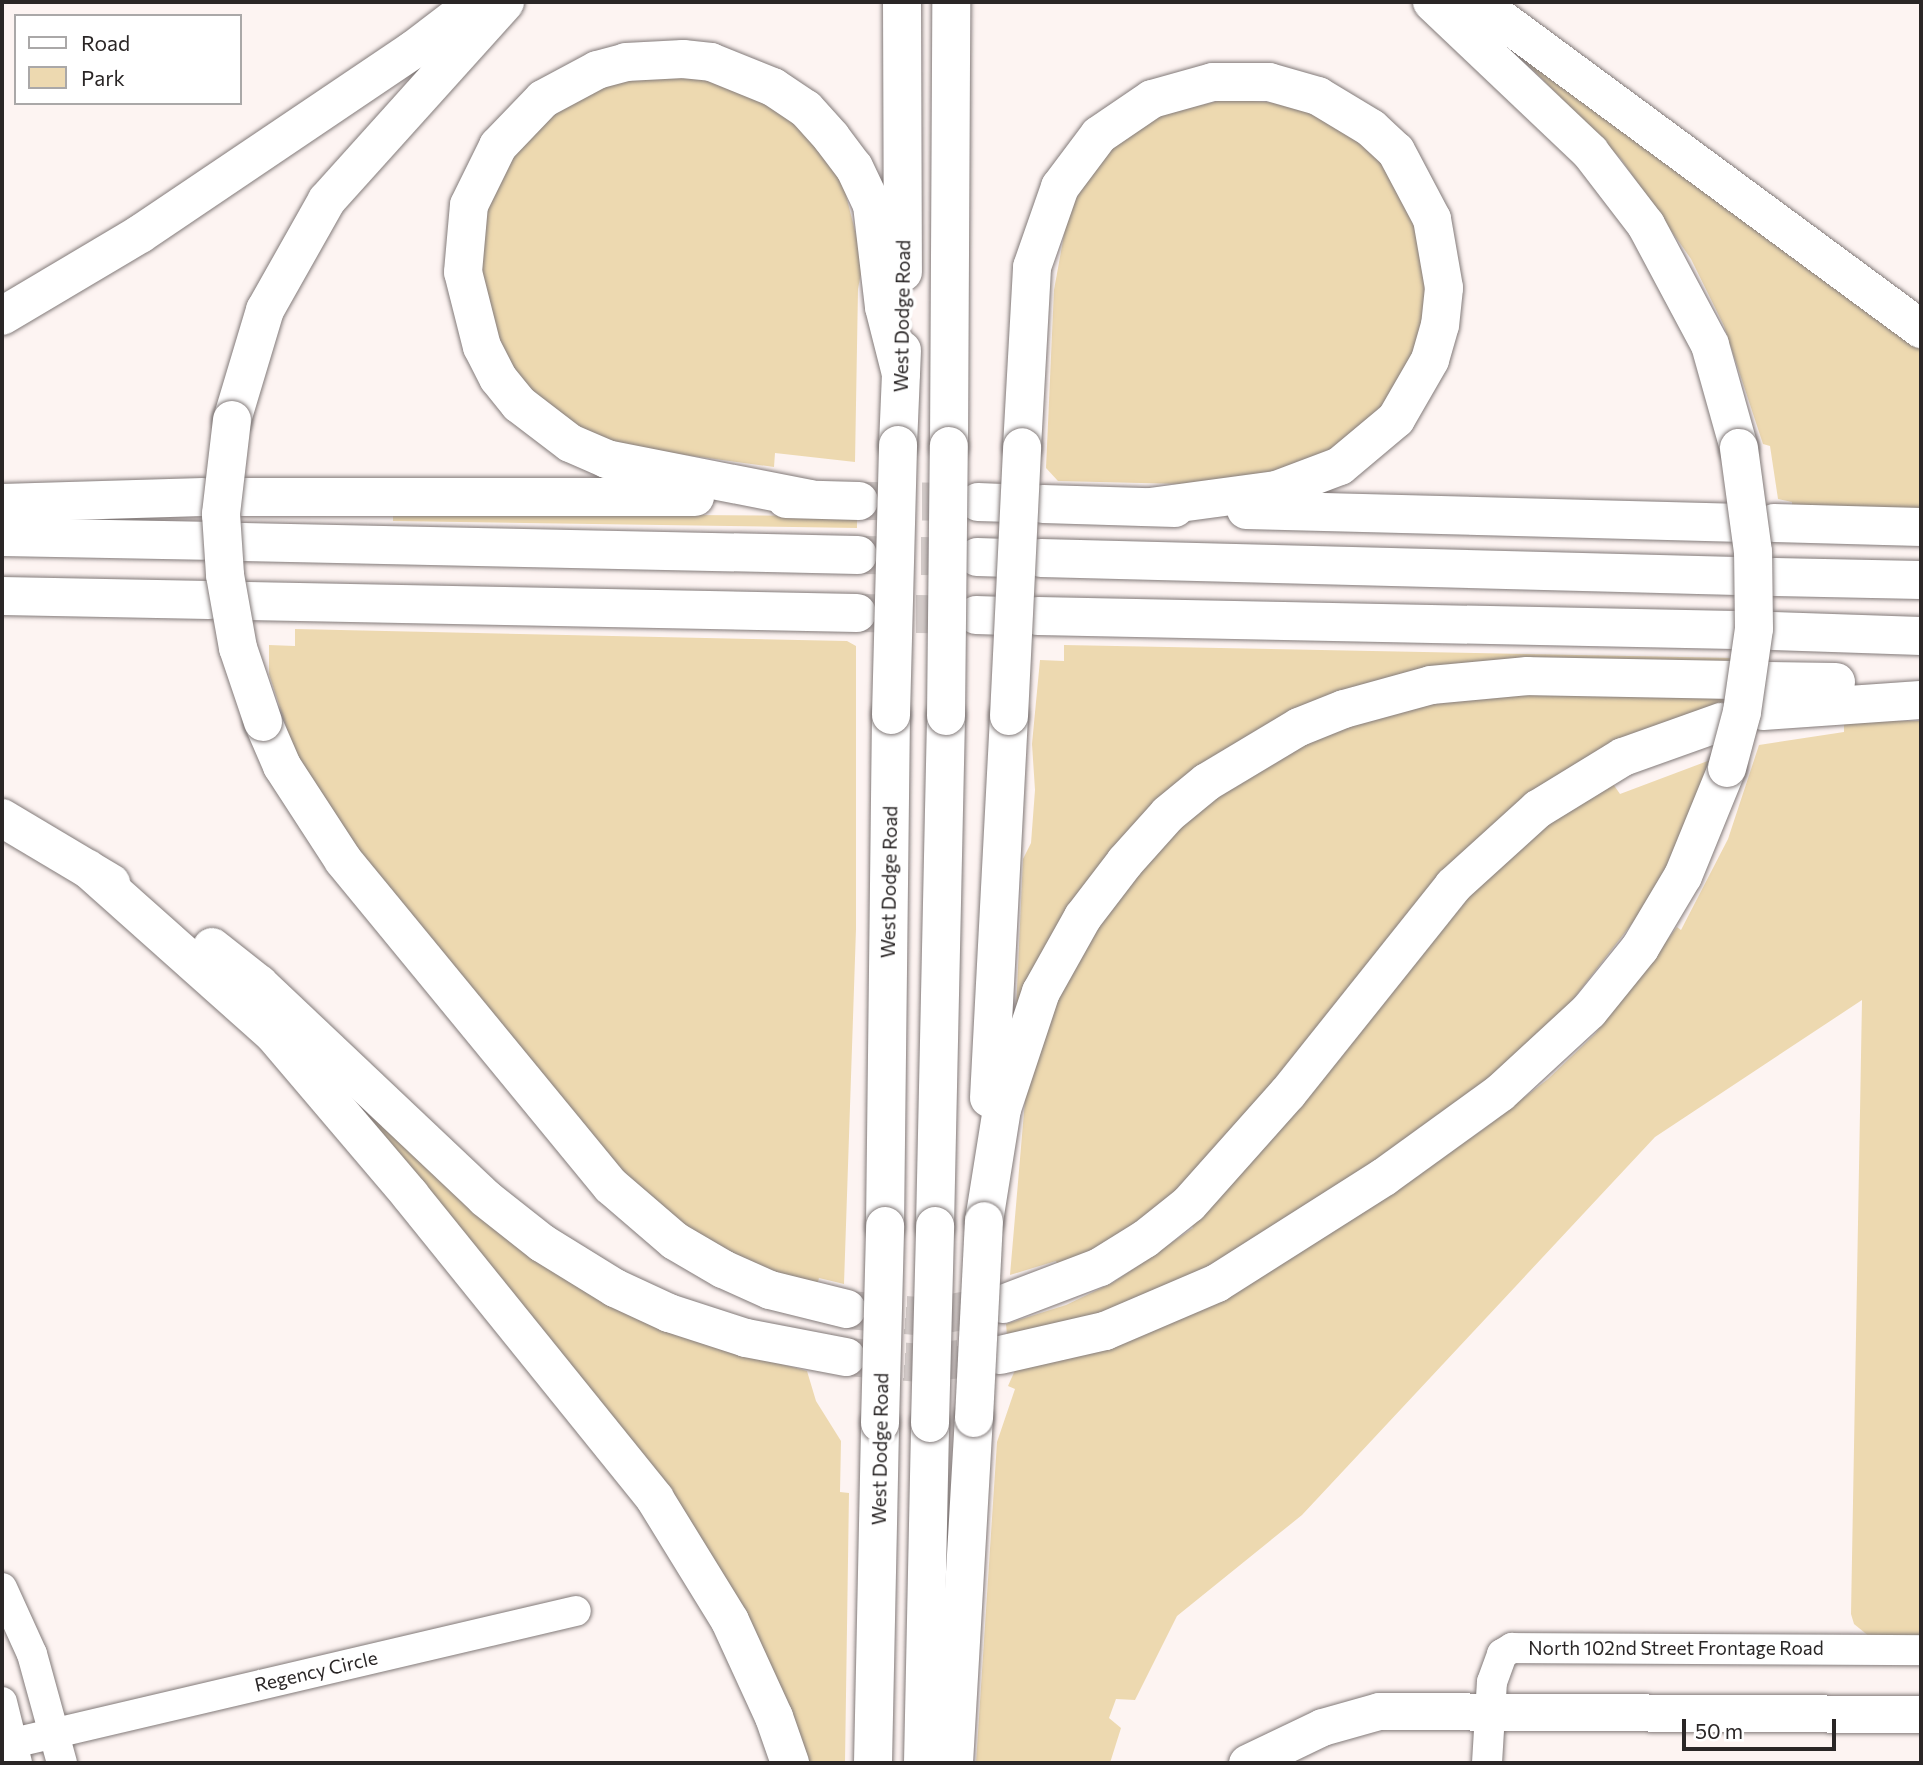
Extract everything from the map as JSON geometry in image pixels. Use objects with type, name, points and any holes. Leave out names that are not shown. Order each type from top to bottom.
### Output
[{"type":"highway","points":[[2,316],[140,234],[413,50],[476,2]]},
{"type":"highway","points":[[505,2],[327,200],[265,310],[232,420],[221,514],[225,575],[238,649],[263,722],[282,766],[343,860],[611,1186],[675,1241],[723,1269],[770,1290],[847,1310]]},
{"type":"highway","name":"West Dodge Road","points":[[873,1763],[885,1226],[891,715],[901,374],[902,2]]},
{"type":"highway","points":[[923,1763],[946,716],[951,2]]},
{"type":"highway","points":[[951,51],[959,2]]},
{"type":"highway","points":[[1000,1355],[1104,1331],[1217,1283],[1340,1206],[1500,1093],[1589,1011],[1640,948],[1683,876],[1727,768],[1742,712],[1754,629],[1754,552],[1740,448],[1710,345],[1646,225],[1590,152],[1432,2]]},
{"type":"highway","points":[[1478,2],[1921,329]]},
{"type":"highway","points":[[810,499],[607,459],[570,443],[519,404],[482,347],[463,272],[469,205],[498,146],[542,99],[588,74],[626,62],[674,59],[711,62],[774,87],[806,110],[831,137],[854,167],[873,205],[884,307],[901,374]]},
{"type":"highway","points":[[954,1763],[1032,267],[1060,187],[1099,135],[1153,99],[1213,82],[1269,82],[1318,96],[1371,128],[1396,151],[1432,219],[1444,288],[1440,325],[1430,360],[1396,419],[1340,466],[1276,490],[1150,508]]},
{"type":"highway","points":[[242,497],[597,495],[859,500]]},
{"type":"highway","points":[[2,503],[203,497]]},
{"type":"highway","points":[[1043,504],[1734,523]]},
{"type":"highway","points":[[1774,523],[1921,527]]},
{"type":"highway","points":[[2,537],[203,541]]},
{"type":"highway","points":[[243,542],[858,555]]},
{"type":"highway","points":[[1041,558],[1737,576]]},
{"type":"highway","points":[[1775,577],[1921,580]]},
{"type":"highway","points":[[2,596],[209,600]]},
{"type":"highway","points":[[248,601],[857,613]]},
{"type":"highway","points":[[1038,616],[1735,630]]},
{"type":"highway","points":[[1773,631],[1921,635]]},
{"type":"highway","points":[[984,1220],[1005,1097],[1041,992],[1083,917],[1125,862],[1168,814],[1207,782],[1299,727],[1344,709],[1431,685],[1528,676],[1729,680]]},
{"type":"highway","points":[[1921,686],[1765,696],[1921,700]]},
{"type":"highway","points":[[1003,1304],[1100,1267],[1145,1239],[1189,1204],[1289,1093],[1453,886],[1538,809],[1623,757],[1721,722]]},
{"type":"highway","points":[[2,818],[205,942],[259,984],[485,1198],[567,1259],[615,1288],[695,1323],[778,1345],[845,1357]]},
{"type":"highway","points":[[88,869],[282,1044],[655,1499],[730,1621],[774,1717],[790,1763]]},
{"type":"main road","points":[[1247,1763],[1284,1742],[1369,1713],[1489,1711],[1921,1714]]},
{"type":"street","points":[[2,1588],[32,1654],[56,1732],[62,1763]]},
{"type":"street","name":"Regency Circle","points":[[2,1702],[15,1753],[56,1732],[576,1611]]},
{"type":"street","name":"North 102nd Street Frontage Road","points":[[1487,1763],[1492,1682],[1503,1654],[1532,1645],[1921,1650]]},
{"type":"green space","points":[[1499,35],[1921,347],[1921,513],[1792,511],[1792,502],[1778,499],[1770,446],[1763,444],[1724,326],[1691,259],[1621,159]]},
{"type":"green space","points":[[698,69],[780,103],[840,172],[863,262],[858,289],[855,462],[775,453],[774,467],[620,446],[569,424],[522,384],[494,336],[481,290],[478,246],[487,198],[508,157],[584,88]]},
{"type":"green space","points":[[1226,99],[1291,104],[1358,137],[1408,194],[1432,306],[1386,416],[1295,475],[1183,484],[1058,481],[1046,468],[1054,290],[1068,213],[1094,167],[1121,140],[1160,115]]},
{"type":"green space","points":[[393,513],[844,516],[857,518],[857,528],[393,521]]},
{"type":"green space","points":[[295,629],[847,641],[856,646],[856,929],[844,1284],[819,1278],[814,1296],[654,1216],[344,837],[285,738],[287,729],[269,674],[269,645],[295,646]]},
{"type":"green space","points":[[1064,645],[1733,658],[1731,673],[1629,671],[1270,727],[1016,1011],[1023,859],[1031,843],[1035,790],[1032,744],[1040,660],[1064,661]]},
{"type":"green space","points":[[1499,693],[1729,695],[1725,710],[1597,754],[1207,1176],[1062,1278],[1056,1261],[1010,1275],[1026,1089],[1071,964],[1159,846],[1215,796],[1302,744],[1371,715]]},
{"type":"green space","points":[[1844,720],[1921,721],[1921,1638],[1870,1637],[1854,1624],[1851,1614],[1862,1000],[1655,1137],[1302,1515],[1177,1616],[1135,1700],[1116,1699],[1109,1718],[1121,1728],[1110,1763],[976,1763],[997,1442],[1015,1389],[1008,1386],[1016,1368],[1072,1358],[1151,1332],[1237,1293],[1481,1131],[1548,1079],[1595,1034],[1677,927],[1681,930],[1728,839],[1759,745],[1844,732]]},
{"type":"green space","points":[[1713,759],[1672,857],[1637,917],[1574,998],[1517,1061],[1375,1161],[1187,1280],[1089,1317],[1007,1335],[1006,1324],[1066,1305],[1114,1282],[1193,1228],[1191,1224],[1458,904],[1542,825],[1611,781],[1620,794]]},
{"type":"green space","points":[[360,1108],[633,1316],[678,1336],[807,1371],[816,1401],[841,1441],[840,1492],[849,1493],[845,1763],[804,1763],[773,1683]]},
{"type":"tunnel","points":[[865,501],[978,502]]},
{"type":"tunnel","points":[[864,555],[977,557]]},
{"type":"tunnel","points":[[859,613],[976,615]]},
{"type":"tunnel","points":[[849,1310],[928,1317],[1003,1304]]},
{"type":"tunnel","points":[[848,1357],[921,1363],[1000,1355]]}]
